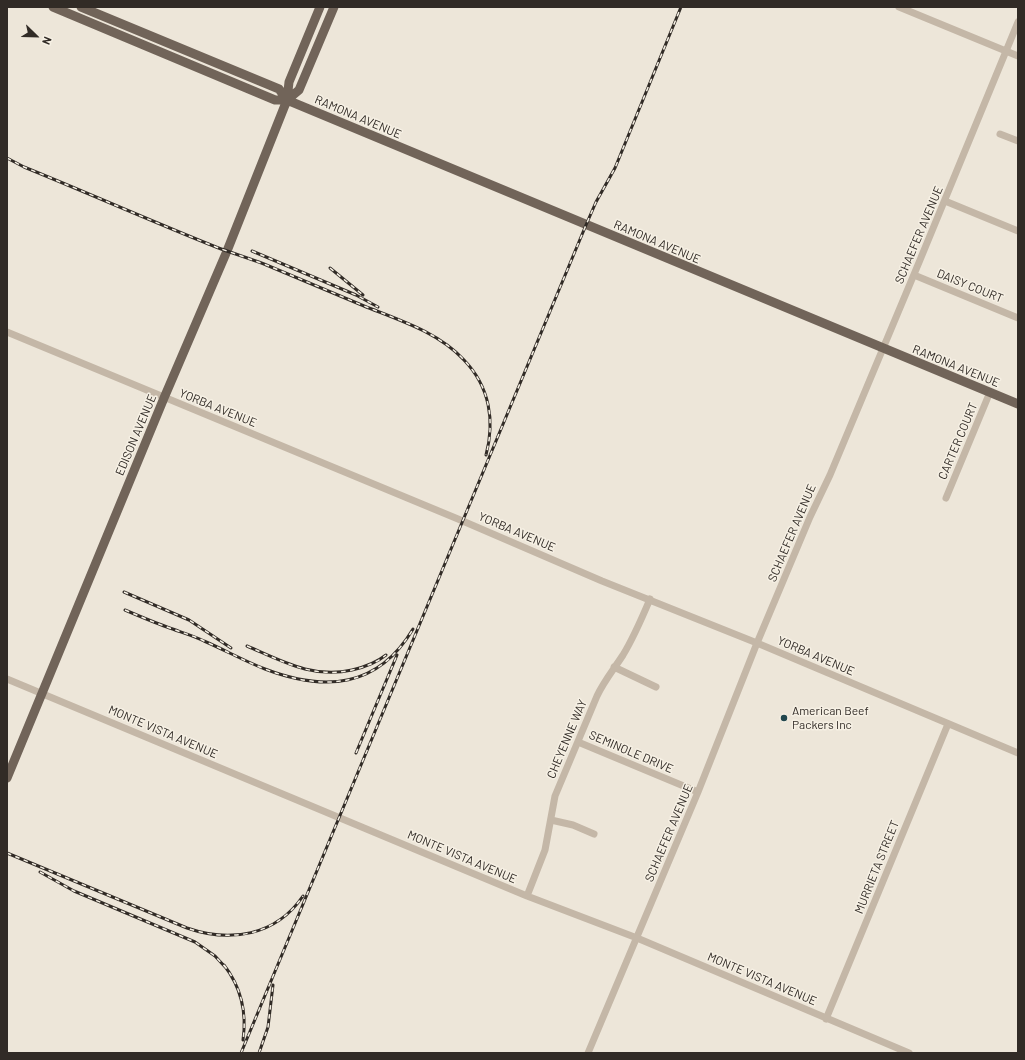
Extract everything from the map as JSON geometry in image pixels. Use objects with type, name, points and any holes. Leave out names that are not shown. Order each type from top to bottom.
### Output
[{"type":"main road","name":"RAMONA AVENUE","points":[[53,7],[275,100],[287,100],[1018,404]]},
{"type":"main road","name":"RAMONA AVENUE","points":[[81,7],[279,89],[287,100]]},
{"type":"main road","name":"EDISON AVENUE","points":[[7,778],[164,398],[227,251],[287,100],[289,82],[320,7]]},
{"type":"main road","name":"EDISON AVENUE","points":[[287,100],[299,90],[334,7]]},
{"type":"street","points":[[899,7],[1018,56]]},
{"type":"street","name":"SCHAEFER AVENUE","points":[[588,1053],[698,792],[810,517],[830,475],[882,348],[945,201],[1018,22]]},
{"type":"street","points":[[1000,134],[1018,141]]},
{"type":"street","points":[[945,201],[1018,231]]},
{"type":"street","name":"DAISY COURT","points":[[914,275],[1018,318]]},
{"type":"street","name":"YORBA AVENUE","points":[[7,332],[458,519],[602,581],[758,643],[1018,753]]},
{"type":"street","name":"CARTER COURT","points":[[946,498],[990,392]]},
{"type":"street","name":"CHEYENNE WAY","points":[[526,896],[545,850],[555,796],[596,696],[636,631],[650,599]]},
{"type":"street","points":[[614,667],[656,687]]},
{"type":"street","name":"MONTE VISTA AVENUE","points":[[7,679],[526,896],[637,938],[909,1053]]},
{"type":"street","name":"MURRIETA STREET","points":[[826,1019],[948,724]]},
{"type":"street","name":"SEMINOLE DRIVE","points":[[578,742],[698,792]]},
{"type":"street","points":[[551,820],[573,825],[594,834]]},
{"type":"railway","points":[[241,1053],[586,225],[596,202],[615,168],[681,7]]},
{"type":"railway","points":[[7,158],[24,167],[216,247],[264,264],[430,334],[454,350],[473,370],[480,381],[485,393],[490,417],[489,442],[486,455]]},
{"type":"railway","points":[[252,251],[356,295],[378,307]]},
{"type":"railway","points":[[330,268],[363,295]]},
{"type":"railway","points":[[124,592],[189,620],[231,648]]},
{"type":"railway","points":[[125,610],[199,639],[265,669],[309,681],[329,682],[348,680],[367,674],[384,663],[399,649],[413,629]]},
{"type":"railway","points":[[247,646],[285,663],[324,672],[338,672],[357,669],[366,666],[386,655]]},
{"type":"railway","points":[[356,753],[397,655]]},
{"type":"railway","points":[[7,853],[187,928],[203,933],[235,935],[251,933],[266,928],[280,920],[303,896]]},
{"type":"railway","points":[[40,872],[74,891],[195,942],[215,956],[227,969]]},
{"type":"railway","points":[[224,965],[239,991],[244,1020],[243,1040]]},
{"type":"railway","points":[[259,1053],[268,1027],[273,985]]},
{"type":"place","name":"American Beef Packers Inc","points":[[784,718]]}]
